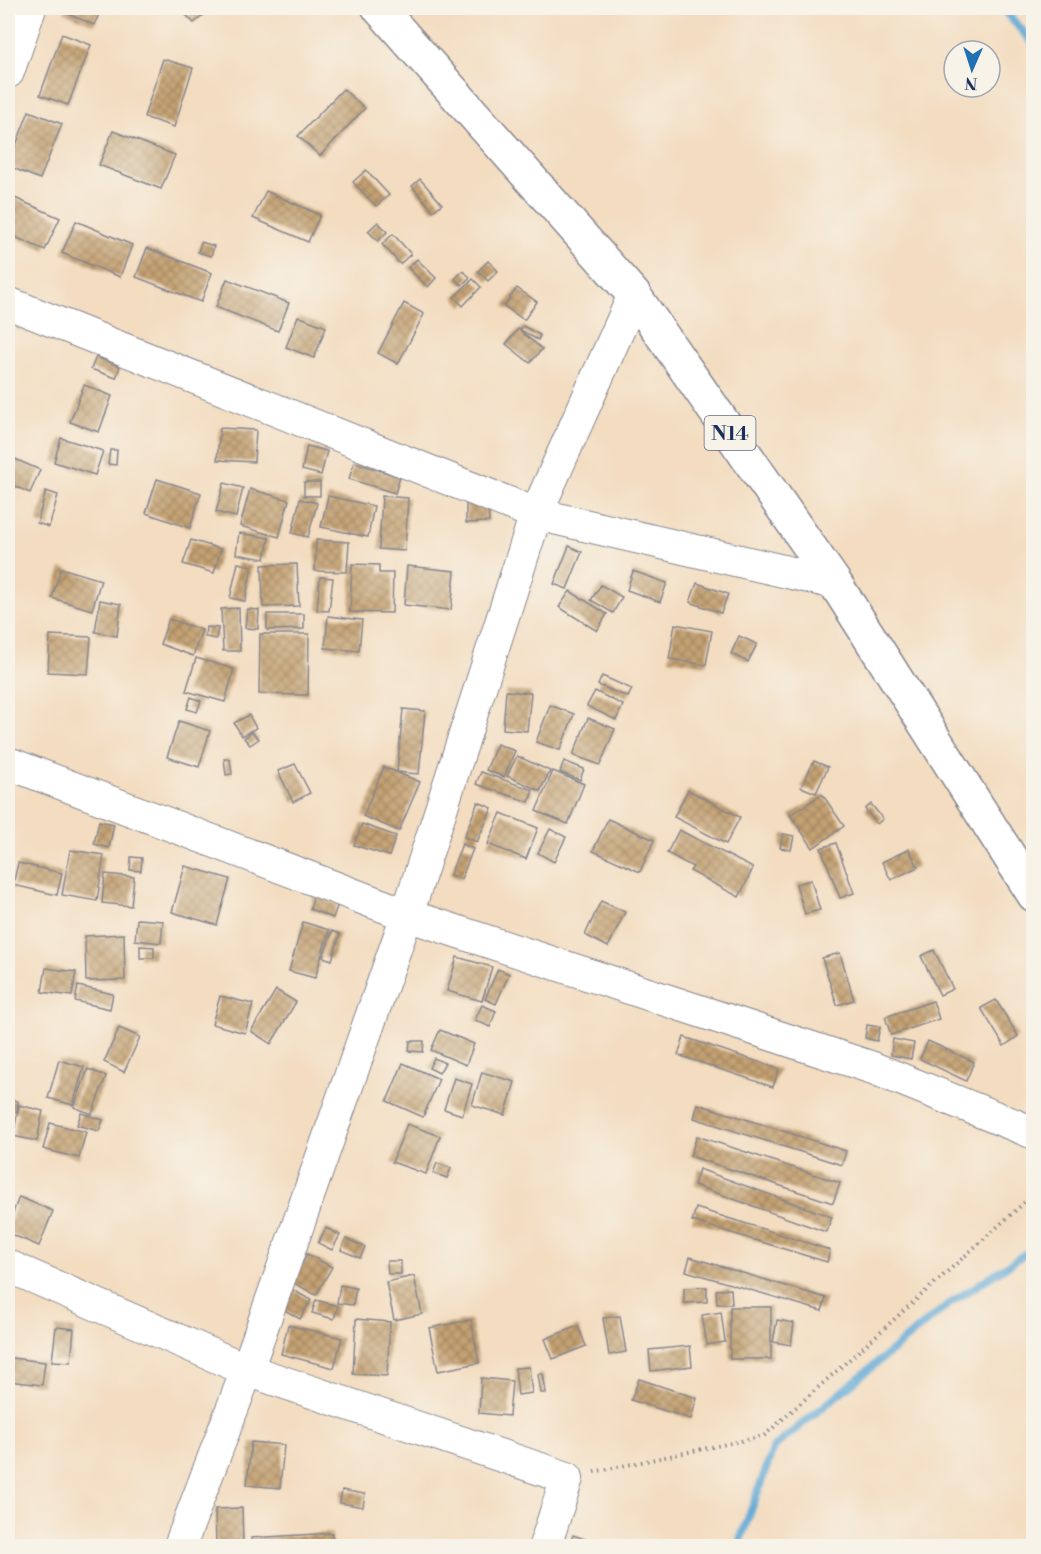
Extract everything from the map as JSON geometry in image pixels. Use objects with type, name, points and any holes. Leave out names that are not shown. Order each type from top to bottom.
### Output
[{"type":"highway","name":"N14","points":[[379,8],[634,295],[835,583],[1034,895]]},
{"type":"street","points":[[8,72],[30,8]]},
{"type":"street","points":[[180,1546],[248,1370],[407,915],[536,514],[634,295]]},
{"type":"street","points":[[8,303],[536,514],[835,583]]},
{"type":"street","points":[[8,763],[407,915],[873,1068],[1034,1133]]},
{"type":"street","points":[[8,1266],[248,1370],[567,1478],[545,1546]]},
{"type":"path","points":[[567,1478],[764,1436],[1034,1194]]},
{"type":"building","points":[[66,8],[102,8],[94,25],[64,12]]},
{"type":"building","points":[[179,8],[212,8],[194,23]]},
{"type":"building","points":[[62,34],[91,45],[68,105],[40,95]]},
{"type":"building","points":[[163,59],[193,68],[174,127],[144,117]]},
{"type":"building","points":[[343,89],[365,108],[320,156],[298,136]]},
{"type":"building","points":[[29,111],[62,124],[40,179],[8,166]]},
{"type":"building","points":[[113,131],[175,155],[161,189],[99,165]]},
{"type":"building","points":[[366,170],[389,195],[376,206],[353,182]]},
{"type":"building","points":[[420,179],[442,204],[433,211],[412,186]]},
{"type":"building","points":[[266,191],[320,215],[308,242],[253,218]]},
{"type":"building","points":[[8,195],[60,218],[45,250],[8,234]]},
{"type":"building","points":[[76,221],[132,245],[120,277],[62,253]]},
{"type":"building","points":[[378,222],[387,232],[378,241],[368,231]]},
{"type":"building","points":[[393,234],[411,254],[400,264],[382,244]]},
{"type":"building","points":[[201,242],[214,246],[211,256],[198,252]]},
{"type":"building","points":[[147,248],[212,273],[201,302],[136,277]]},
{"type":"building","points":[[417,259],[436,278],[428,287],[408,268]]},
{"type":"building","points":[[488,261],[498,271],[488,281],[478,271]]},
{"type":"building","points":[[463,271],[470,277],[462,285],[455,279]]},
{"type":"building","points":[[227,279],[289,303],[278,331],[216,307]]},
{"type":"building","points":[[473,279],[481,287],[463,306],[454,297]]},
{"type":"building","points":[[517,288],[537,302],[524,320],[504,306]]},
{"type":"building","points":[[404,303],[424,314],[398,364],[378,353]]},
{"type":"building","points":[[298,316],[326,327],[314,358],[286,347]]},
{"type":"building","points":[[523,326],[540,335],[538,340],[520,330]]},
{"type":"building","points":[[518,329],[542,349],[530,363],[506,344]]},
{"type":"building","points":[[96,357],[120,366],[116,378],[91,369]]},
{"type":"building","points":[[84,385],[112,396],[99,432],[70,422]]},
{"type":"building","points":[[220,428],[256,430],[254,462],[217,460]]},
{"type":"building","points":[[61,438],[103,451],[95,475],[54,462]]},
{"type":"building","points":[[307,446],[327,451],[321,475],[302,470]]},
{"type":"building","points":[[110,450],[117,450],[116,465],[108,464]]},
{"type":"building","points":[[15,459],[40,470],[30,493],[8,483],[8,476]]},
{"type":"building","points":[[354,462],[400,477],[395,493],[349,479]]},
{"type":"building","points":[[157,479],[201,493],[190,528],[146,513]]},
{"type":"building","points":[[304,482],[320,482],[320,496],[304,496]]},
{"type":"building","points":[[224,483],[243,488],[236,517],[216,512]]},
{"type":"building","points":[[250,489],[289,500],[279,537],[240,526]]},
{"type":"building","points":[[46,491],[58,495],[49,527],[37,523]]},
{"type":"building","points":[[328,496],[374,506],[368,537],[321,527]]},
{"type":"building","points":[[382,496],[408,498],[405,551],[379,549]]},
{"type":"building","points":[[466,498],[488,498],[489,522],[466,523]]},
{"type":"building","points":[[300,499],[317,503],[308,537],[292,533]]},
{"type":"building","points":[[239,533],[269,538],[265,559],[236,554]]},
{"type":"building","points":[[191,540],[221,549],[214,573],[183,564]]},
{"type":"building","points":[[316,540],[349,542],[347,572],[315,571]]},
{"type":"building","points":[[569,546],[582,552],[567,589],[554,584]]},
{"type":"building","points":[[238,563],[252,566],[245,601],[230,598]]},
{"type":"building","points":[[297,564],[299,606],[263,607],[262,565]]},
{"type":"building","points":[[352,564],[379,565],[379,573],[393,573],[392,613],[350,612]]},
{"type":"building","points":[[407,566],[455,571],[451,610],[404,605]]},
{"type":"building","points":[[61,568],[101,580],[92,610],[52,598]]},
{"type":"building","points":[[633,571],[667,583],[660,602],[627,590]]},
{"type":"building","points":[[320,577],[333,578],[329,611],[317,610]]},
{"type":"building","points":[[697,583],[728,594],[721,613],[690,602]]},
{"type":"building","points":[[601,585],[622,597],[613,613],[591,600]]},
{"type":"building","points":[[570,591],[607,614],[597,631],[559,607]]},
{"type":"building","points":[[100,600],[121,604],[117,636],[95,632]]},
{"type":"building","points":[[239,608],[240,651],[223,651],[221,609]]},
{"type":"building","points":[[247,609],[259,610],[258,629],[245,628]]},
{"type":"building","points":[[267,614],[304,614],[304,629],[267,630]]},
{"type":"building","points":[[328,616],[362,620],[359,651],[325,648]]},
{"type":"building","points":[[169,619],[202,630],[193,656],[160,644]]},
{"type":"building","points":[[675,624],[712,631],[706,665],[669,659]]},
{"type":"building","points":[[206,627],[218,628],[216,639],[205,637]]},
{"type":"building","points":[[260,634],[309,634],[308,695],[259,694]]},
{"type":"building","points":[[50,635],[91,637],[88,674],[48,672]]},
{"type":"building","points":[[739,636],[757,644],[748,662],[731,654]]},
{"type":"building","points":[[196,658],[234,669],[225,702],[186,691]]},
{"type":"building","points":[[602,676],[632,689],[628,697],[598,685]]},
{"type":"building","points":[[506,691],[531,693],[527,731],[503,729]]},
{"type":"building","points":[[595,691],[623,705],[616,720],[587,706]]},
{"type":"building","points":[[191,697],[201,701],[197,712],[187,709]]},
{"type":"building","points":[[550,705],[574,714],[560,750],[536,742]]},
{"type":"building","points":[[403,709],[425,711],[419,774],[397,772]]},
{"type":"building","points":[[249,715],[256,728],[242,736],[234,723]]},
{"type":"building","points":[[588,718],[615,729],[600,765],[573,755]]},
{"type":"building","points":[[179,721],[210,731],[199,767],[167,757]]},
{"type":"building","points":[[252,732],[259,739],[250,745],[244,738]]},
{"type":"building","points":[[497,744],[515,751],[504,777],[486,770]]},
{"type":"building","points":[[517,756],[550,771],[540,791],[507,776]]},
{"type":"building","points":[[224,759],[230,759],[232,774],[226,775]]},
{"type":"building","points":[[564,761],[584,769],[580,780],[560,772]]},
{"type":"building","points":[[814,761],[828,767],[816,793],[801,787]]},
{"type":"building","points":[[295,764],[310,793],[293,802],[278,771]]},
{"type":"building","points":[[384,767],[420,782],[399,831],[363,816]]},
{"type":"building","points":[[553,771],[584,784],[568,824],[536,811]]},
{"type":"building","points":[[481,772],[533,790],[529,802],[476,784]]},
{"type":"building","points":[[688,790],[740,817],[726,844],[674,817]]},
{"type":"building","points":[[822,794],[844,826],[813,848],[790,815]]},
{"type":"building","points":[[478,802],[492,808],[477,842],[464,837]]},
{"type":"building","points":[[871,804],[883,819],[877,824],[865,809]]},
{"type":"building","points":[[501,813],[538,828],[526,859],[488,844]]},
{"type":"building","points":[[608,819],[654,840],[640,872],[593,851]]},
{"type":"building","points":[[99,821],[114,824],[109,848],[94,844]]},
{"type":"building","points":[[362,824],[396,836],[389,856],[354,845]]},
{"type":"building","points":[[550,829],[566,837],[554,862],[538,853]]},
{"type":"building","points":[[679,830],[753,868],[739,897],[690,871],[693,867],[667,853]]},
{"type":"building","points":[[783,834],[794,836],[791,850],[780,848]]},
{"type":"building","points":[[836,843],[854,893],[840,898],[821,848]]},
{"type":"building","points":[[462,844],[473,849],[461,879],[450,875]]},
{"type":"building","points":[[909,849],[918,867],[891,880],[882,862]]},
{"type":"building","points":[[70,850],[104,855],[97,901],[62,895]]},
{"type":"building","points":[[131,857],[142,858],[141,871],[130,870]]},
{"type":"building","points":[[18,863],[62,873],[57,895],[13,885]]},
{"type":"building","points":[[185,866],[230,879],[217,925],[172,912]]},
{"type":"building","points":[[105,874],[134,877],[131,906],[102,903]]},
{"type":"building","points":[[811,880],[820,910],[805,914],[796,884]]},
{"type":"building","points":[[314,895],[338,904],[333,918],[310,909]]},
{"type":"building","points":[[601,901],[625,912],[608,947],[585,935]]},
{"type":"building","points":[[137,919],[163,921],[161,943],[135,940]]},
{"type":"building","points":[[303,922],[329,930],[315,978],[289,971]]},
{"type":"building","points":[[332,931],[340,934],[332,960],[323,957]]},
{"type":"building","points":[[124,934],[125,980],[86,981],[85,936]]},
{"type":"building","points":[[140,946],[154,947],[154,958],[140,958]]},
{"type":"building","points":[[934,950],[953,989],[940,995],[921,956]]},
{"type":"building","points":[[840,953],[854,1000],[837,1005],[822,958]]},
{"type":"building","points":[[457,957],[492,967],[482,1001],[447,991]]},
{"type":"building","points":[[46,968],[76,972],[72,996],[42,992]]},
{"type":"building","points":[[498,969],[509,974],[496,1004],[485,999]]},
{"type":"building","points":[[78,986],[113,994],[110,1009],[75,1001]]},
{"type":"building","points":[[276,990],[296,1002],[271,1044],[251,1031]]},
{"type":"building","points":[[220,996],[253,1004],[245,1033],[212,1024]]},
{"type":"building","points":[[996,1000],[1018,1036],[1004,1046],[981,1008]]},
{"type":"building","points":[[933,1001],[939,1019],[891,1035],[885,1017]]},
{"type":"building","points":[[482,1005],[496,1011],[490,1027],[475,1020]]},
{"type":"building","points":[[867,1025],[880,1027],[877,1041],[865,1038]]},
{"type":"building","points":[[119,1028],[140,1037],[124,1072],[104,1062]]},
{"type":"building","points":[[440,1030],[474,1044],[466,1065],[431,1050]]},
{"type":"building","points":[[684,1037],[779,1069],[773,1087],[678,1055]]},
{"type":"building","points":[[893,1039],[914,1043],[911,1059],[891,1055]]},
{"type":"building","points":[[410,1041],[424,1041],[423,1052],[409,1051]]},
{"type":"building","points":[[928,1041],[974,1062],[966,1081],[920,1059]]},
{"type":"building","points":[[434,1058],[445,1063],[439,1073],[429,1068]]},
{"type":"building","points":[[59,1060],[84,1067],[73,1105],[48,1098]]},
{"type":"building","points":[[403,1063],[439,1079],[423,1117],[387,1101]]},
{"type":"building","points":[[88,1069],[106,1076],[92,1114],[74,1107]]},
{"type":"building","points":[[482,1072],[515,1082],[505,1115],[472,1105]]},
{"type":"building","points":[[454,1078],[472,1084],[462,1115],[444,1109]]},
{"type":"building","points":[[8,1099],[18,1101],[17,1112],[8,1111]]},
{"type":"building","points":[[698,1104],[846,1151],[842,1165],[694,1118]]},
{"type":"building","points":[[19,1105],[43,1111],[37,1141],[13,1136]]},
{"type":"building","points":[[81,1113],[103,1120],[99,1131],[77,1125]]},
{"type":"building","points":[[50,1123],[86,1132],[79,1158],[43,1149]]},
{"type":"building","points":[[407,1124],[440,1136],[426,1174],[392,1162]]},
{"type":"building","points":[[697,1136],[840,1183],[833,1203],[690,1156]]},
{"type":"building","points":[[437,1163],[451,1168],[447,1178],[433,1173]]},
{"type":"building","points":[[699,1169],[832,1217],[826,1232],[694,1185]]},
{"type":"building","points":[[19,1197],[53,1211],[39,1246],[8,1233],[8,1226]]},
{"type":"building","points":[[696,1208],[830,1250],[827,1262],[692,1221]]},
{"type":"building","points":[[326,1228],[340,1235],[332,1250],[318,1243]]},
{"type":"building","points":[[346,1239],[365,1247],[360,1258],[341,1250]]},
{"type":"building","points":[[307,1254],[332,1267],[316,1295],[292,1282]]},
{"type":"building","points":[[690,1257],[826,1298],[822,1311],[686,1271]]},
{"type":"building","points":[[387,1261],[401,1261],[401,1274],[388,1274]]},
{"type":"building","points":[[414,1276],[422,1314],[394,1320],[386,1282]]},
{"type":"building","points":[[340,1285],[356,1288],[353,1305],[337,1303]]},
{"type":"building","points":[[707,1287],[707,1302],[684,1303],[684,1288]]},
{"type":"building","points":[[291,1289],[311,1300],[300,1319],[281,1308]]},
{"type":"building","points":[[731,1289],[732,1304],[717,1304],[716,1290]]},
{"type":"building","points":[[316,1300],[338,1306],[334,1319],[312,1313]]},
{"type":"building","points":[[730,1307],[771,1307],[771,1359],[730,1359]]},
{"type":"building","points":[[721,1312],[725,1342],[707,1345],[702,1315]]},
{"type":"building","points":[[620,1316],[626,1352],[609,1355],[603,1318]]},
{"type":"building","points":[[356,1319],[390,1322],[387,1376],[353,1374]]},
{"type":"building","points":[[471,1320],[479,1363],[438,1371],[429,1328]]},
{"type":"building","points":[[777,1320],[794,1323],[791,1345],[773,1342]]},
{"type":"building","points":[[288,1325],[342,1338],[334,1368],[281,1354]]},
{"type":"building","points":[[578,1326],[586,1346],[553,1359],[545,1339]]},
{"type":"building","points":[[56,1327],[74,1329],[71,1362],[52,1361]]},
{"type":"building","points":[[690,1346],[692,1366],[651,1371],[649,1350]]},
{"type":"building","points":[[11,1358],[45,1362],[42,1385],[9,1381]]},
{"type":"building","points":[[529,1367],[532,1393],[518,1395],[515,1368]]},
{"type":"building","points":[[538,1374],[543,1374],[546,1393],[541,1393]]},
{"type":"building","points":[[481,1378],[512,1381],[509,1416],[479,1413]]},
{"type":"building","points":[[639,1379],[697,1398],[691,1419],[631,1400]]},
{"type":"building","points":[[251,1442],[284,1445],[280,1488],[247,1485]]},
{"type":"building","points":[[342,1490],[365,1494],[363,1507],[340,1503]]},
{"type":"building","points":[[242,1508],[243,1546],[216,1546],[215,1509]]},
{"type":"building","points":[[332,1533],[332,1546],[252,1546],[251,1538]]},
{"type":"building","points":[[573,1535],[604,1546],[569,1546]]},
{"type":"waterway","points":[[1002,8],[1034,44]]},
{"type":"waterway","points":[[738,1546],[774,1447],[949,1304],[1034,1248]]}]
